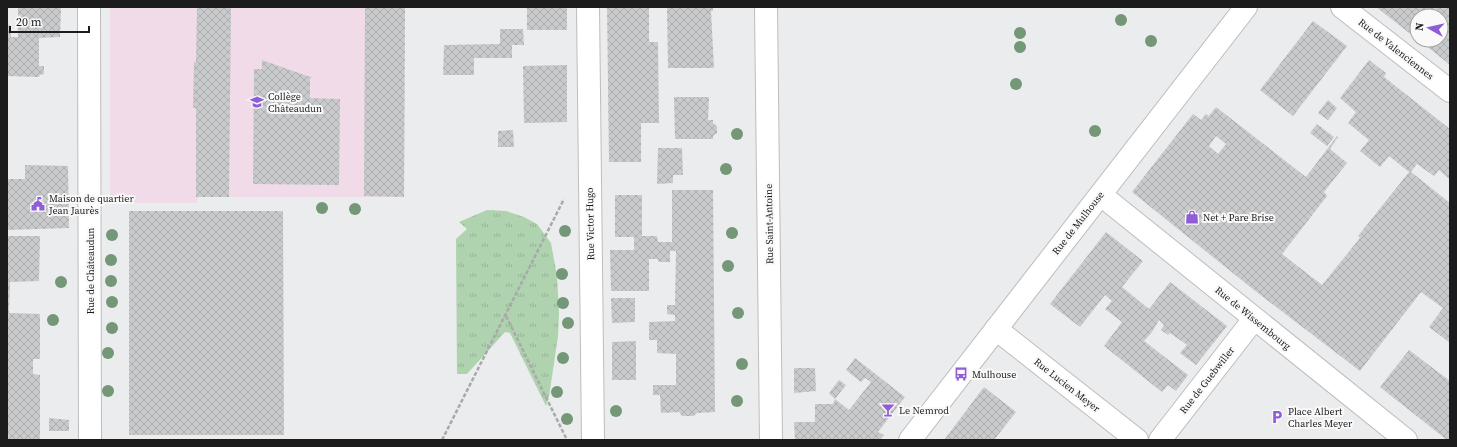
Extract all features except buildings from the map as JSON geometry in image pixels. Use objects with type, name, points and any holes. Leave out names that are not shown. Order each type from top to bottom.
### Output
[{"type":"street","name":"Rue de Châteaudun","points":[[89,7],[90,440]]},
{"type":"street","name":"Rue Victor Hugo","points":[[588,7],[593,440]]},
{"type":"street","name":"Rue Saint-Antoine","points":[[766,7],[771,440]]},
{"type":"street","name":"Rue de Mulhouse","points":[[910,440],[1246,7]]},
{"type":"street","name":"Rue de Valenciennes","points":[[1342,7],[1450,91]]},
{"type":"street","name":"Rue de Wissembourg","points":[[1100,195],[1406,440]]},
{"type":"street","name":"Rue de Guebwiller","points":[[1160,440],[1254,319]]},
{"type":"street","name":"Rue Lucien Meyer","points":[[996,329],[1137,440]]},
{"type":"path","points":[[442,440],[566,196]]},
{"type":"path","points":[[506,315],[567,440]]},
{"type":"shaded area","name":"Collège Châteaudun","points":[[110,7],[405,7],[404,197],[198,197],[197,203],[110,203]]},
{"type":"green space","points":[[487,210],[506,211],[524,217],[537,224],[551,243],[557,276],[559,313],[558,336],[549,397],[546,406],[510,333],[505,332],[467,374],[457,374],[456,239],[467,229],[459,222]]},
{"type":"place","name":"Collège Châteaudun","points":[[257,102]]},
{"type":"place","name":"Maison de quartier Jean Jaurès","points":[[38,204]]},
{"type":"place","name":"Net + Pare Brise","points":[[1192,217]]},
{"type":"place","name":"Mulhouse","points":[[961,374]]},
{"type":"place","name":"Le Nemrod","points":[[888,410]]},
{"type":"place","name":"Place Albert Charles Meyer","points":[[1277,417]]}]
